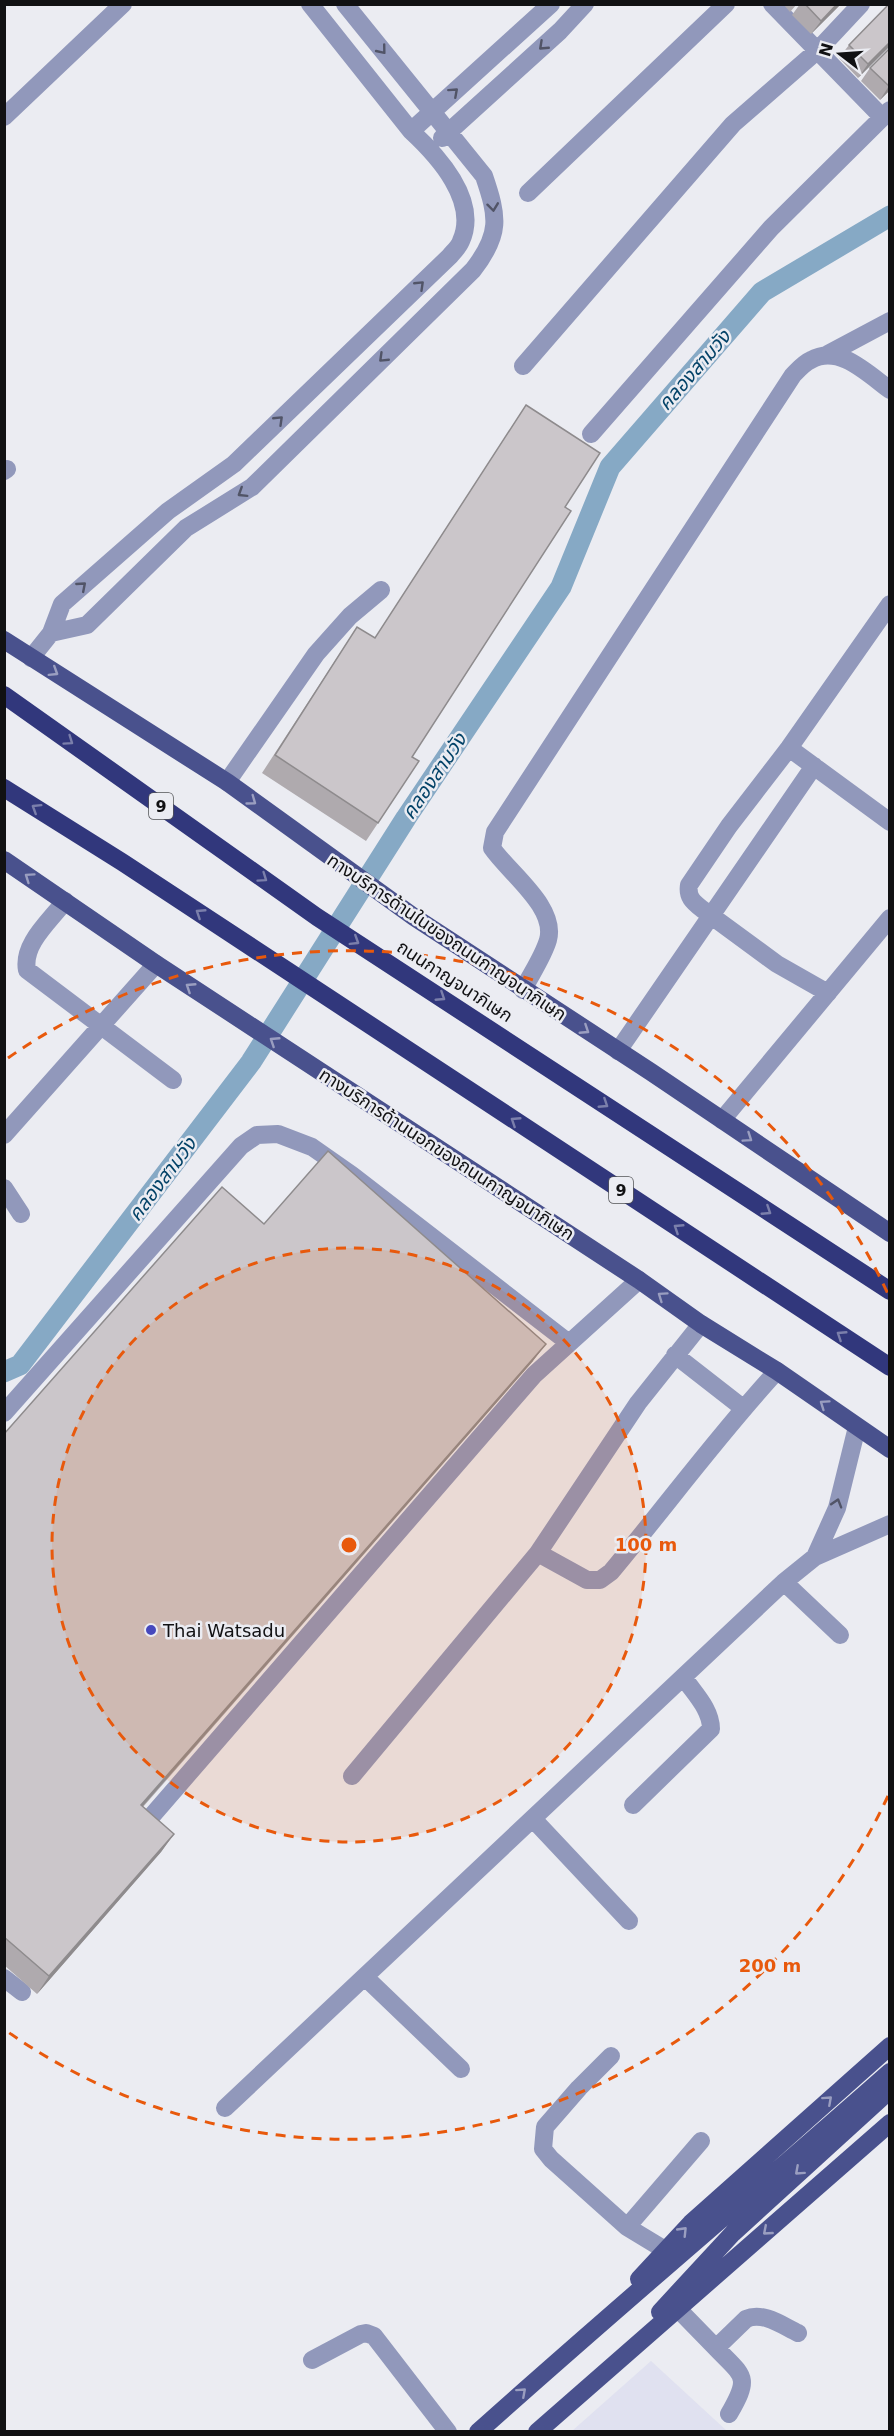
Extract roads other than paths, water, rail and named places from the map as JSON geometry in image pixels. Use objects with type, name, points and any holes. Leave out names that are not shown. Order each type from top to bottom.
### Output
[{"type":"highway","name":"ถนนกาญจนาภิเษก","points":[[4,695],[317,917],[393,964],[890,1291]]},
{"type":"highway","name":"9","points":[[4,788],[122,862],[890,1367]]},
{"type":"main road","name":"ทางบริการด้านในของถนนกาญจนาภิเษก","points":[[4,640],[227,782],[414,917],[890,1233]]},
{"type":"main road","name":"ทางบริการด้านนอกของถนนกาญจนาภิเษก","points":[[4,860],[156,964],[639,1280],[701,1324],[777,1371],[890,1449]]},
{"type":"main road","points":[[602,2321],[665,2250],[726,2191],[890,2046]]},
{"type":"main road","points":[[478,2432],[602,2321],[688,2250],[890,2072]]},
{"type":"main road","points":[[615,2362],[733,2233],[890,2090]]},
{"type":"main road","points":[[537,2432],[890,2123]]},
{"type":"street","points":[[4,117],[123,4]]},
{"type":"street","points":[[32,658],[51,633],[62,604],[168,511],[234,464],[450,256],[461,242],[465,227],[463,205],[457,186],[429,148],[411,131],[310,4]]},
{"type":"street","points":[[51,633],[87,625],[186,528],[252,487],[473,270],[489,250],[495,228],[490,192],[484,176],[345,4]]},
{"type":"street","points":[[411,131],[551,4]]},
{"type":"street","points":[[429,148],[450,132],[560,31],[585,4]]},
{"type":"street","points":[[528,193],[726,4]]},
{"type":"street","points":[[591,434],[771,228],[886,113],[772,4]]},
{"type":"street","points":[[523,366],[733,124],[818,50],[861,4]]},
{"type":"street","points":[[523,990],[548,940],[549,924],[543,908],[492,848],[495,832],[793,375],[811,360],[828,354],[890,321]]},
{"type":"street","points":[[828,354],[849,361],[890,390]]},
{"type":"street","points":[[258,441],[279,461]]},
{"type":"street","points":[[112,560],[131,581]]},
{"type":"street","points":[[227,782],[316,654],[350,616],[381,590]]},
{"type":"street","points":[[828,993],[777,964],[693,902],[688,893],[689,885],[890,604]]},
{"type":"street","points":[[789,748],[890,822]]},
{"type":"street","points":[[618,1051],[814,766]]},
{"type":"street","points":[[65,901],[30,946],[25,958],[27,970],[173,1080]]},
{"type":"street","points":[[722,1120],[890,918]]},
{"type":"street","points":[[4,1135],[156,964]]},
{"type":"street","points":[[4,1413],[241,1146],[257,1135],[278,1134],[312,1147],[352,1174],[569,1343]]},
{"type":"street","points":[[4,1188],[21,1214]]},
{"type":"street","points":[[150,1818],[534,1375],[639,1280]]},
{"type":"street","points":[[352,1776],[538,1553],[638,1403],[701,1324]]},
{"type":"street","points":[[675,1354],[743,1408]]},
{"type":"street","points":[[538,1553],[588,1580],[600,1580],[666,1507],[743,1408],[777,1371]]},
{"type":"street","points":[[815,1557],[837,1508],[857,1427]]},
{"type":"street","points":[[225,2108],[314,2022],[366,1977],[534,1820],[784,1582],[815,1557],[890,1524]]},
{"type":"street","points":[[784,1582],[840,1635]]},
{"type":"street","points":[[633,1805],[711,1728],[711,1720],[684,1678]]},
{"type":"street","points":[[534,1820],[629,1921]]},
{"type":"street","points":[[366,1977],[461,2069]]},
{"type":"street","points":[[4,1978],[22,1992]]},
{"type":"street","points":[[611,2056],[545,2127],[543,2149],[627,2227],[665,2250]]},
{"type":"street","points":[[627,2227],[700,2141]]},
{"type":"street","points":[[678,2309],[737,2370],[742,2380],[742,2392],[729,2414]]},
{"type":"street","points":[[716,2348],[752,2316],[759,2316],[798,2333]]},
{"type":"street","points":[[312,2360],[361,2334],[374,2336],[448,2432]]},
{"type":"waterway","name":"คลองสามวัง","points":[[4,1372],[20,1365],[251,1062],[406,818],[561,587],[610,467],[762,292],[890,216]]},
{"type":"place","name":"Thai Watsadu","points":[[151,1630]]}]
